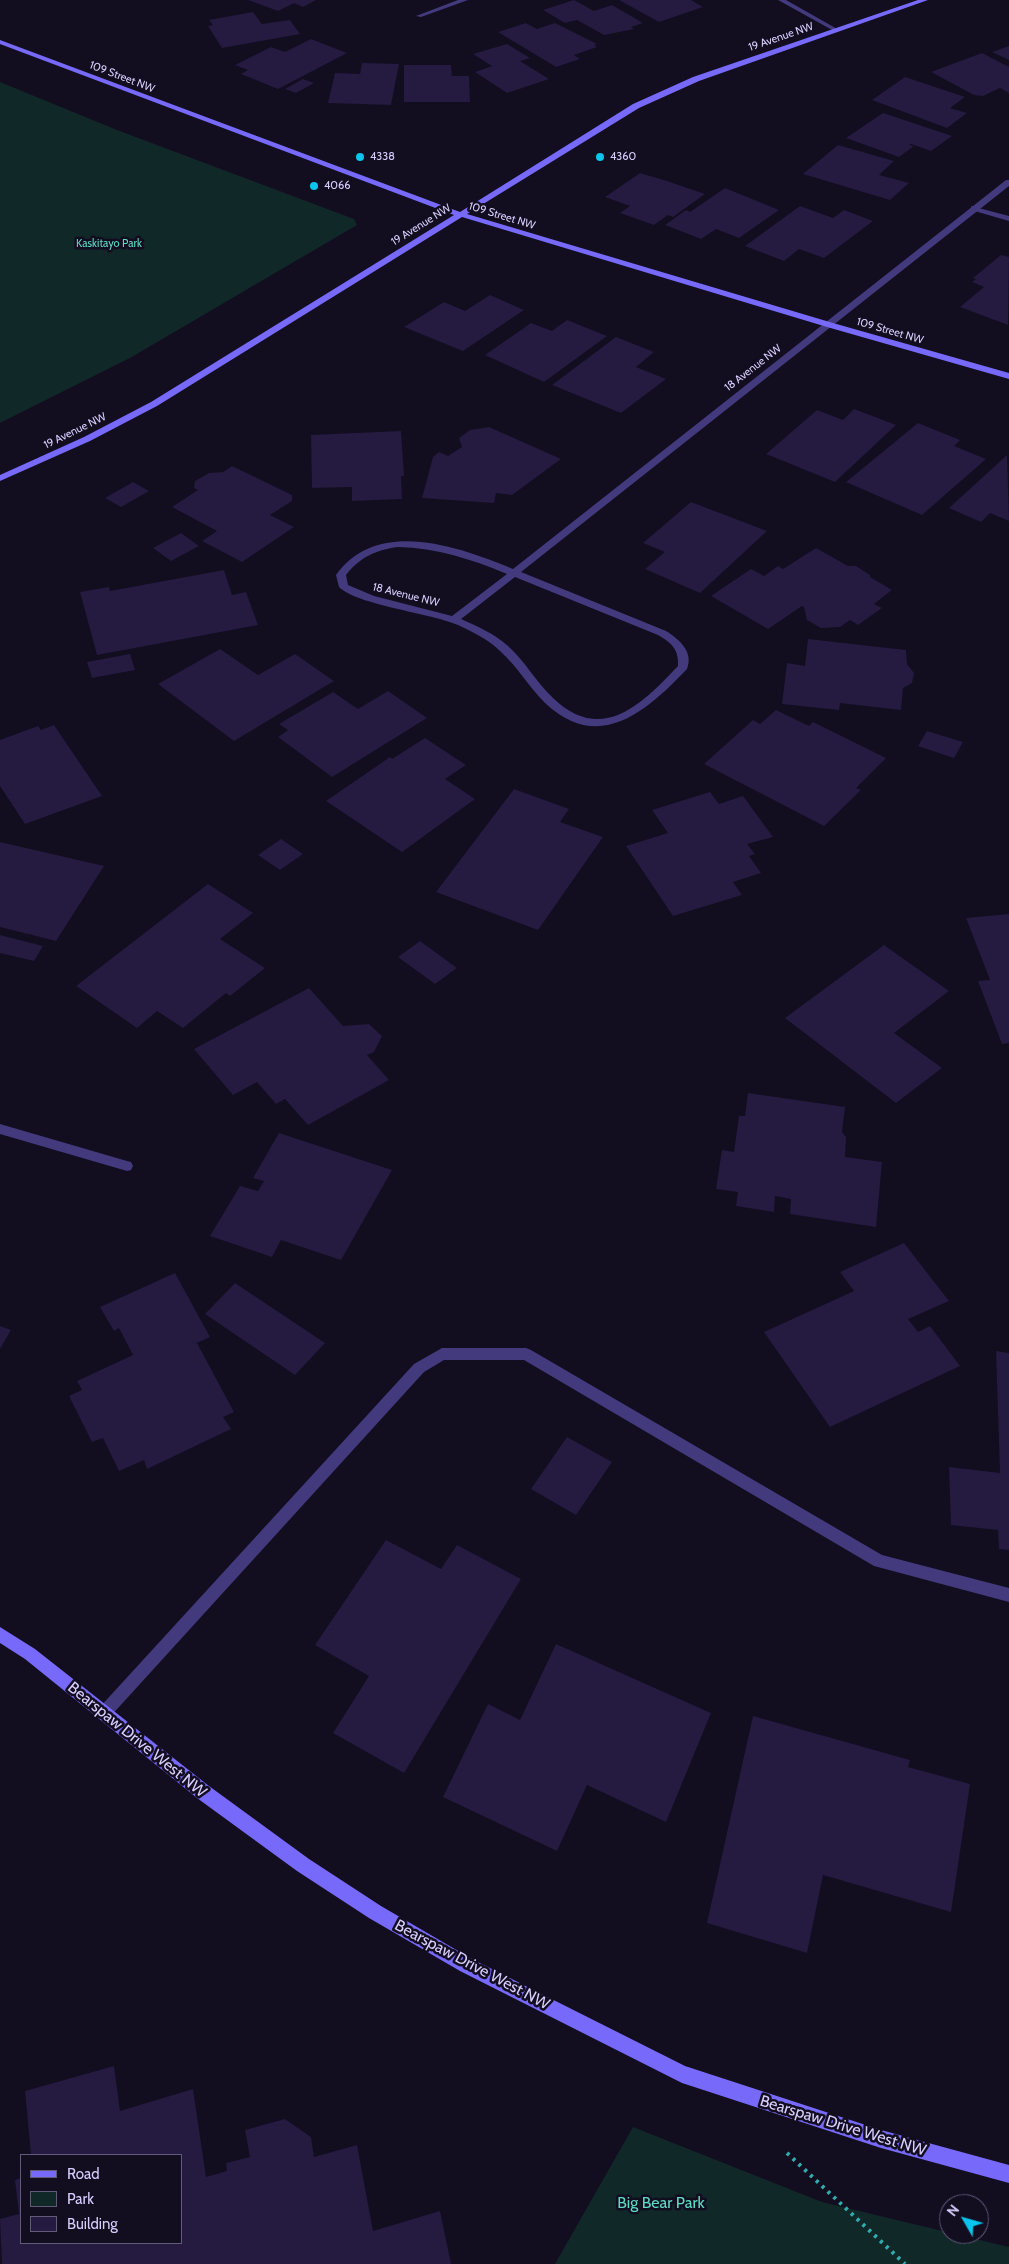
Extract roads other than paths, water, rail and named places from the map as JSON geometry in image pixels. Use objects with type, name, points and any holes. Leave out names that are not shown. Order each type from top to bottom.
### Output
[{"type":"street","points":[[419,16],[465,0]]},
{"type":"street","points":[[781,0],[836,30]]},
{"type":"street","name":"19 Avenue NW","points":[[0,478],[87,439],[154,404],[610,121],[661,94],[712,73],[925,0]]},
{"type":"street","name":"109 Street NW","points":[[0,42],[459,214],[830,325],[1009,376]]},
{"type":"street","name":"18 Avenue NW","points":[[454,620],[1009,182]]},
{"type":"street","points":[[974,208],[1009,219]]},
{"type":"street","name":"18 Avenue NW","points":[[422,544],[448,550],[512,573],[662,633],[678,642],[685,656],[683,667],[628,714],[607,723],[592,722],[565,713],[543,695],[512,657],[495,640],[454,620],[362,597],[344,587],[341,575],[352,560],[373,548],[422,544]]},
{"type":"street","points":[[0,1129],[127,1166]]},
{"type":"street","points":[[104,1713],[418,1368],[442,1354],[526,1354],[879,1561],[1009,1595]]},
{"type":"street","name":"Bearspaw Drive West NW","points":[[0,1634],[30,1654],[202,1792],[303,1864],[375,1912],[466,1965],[682,2074],[881,2139],[1009,2174]]},
{"type":"place","name":"4338","points":[[360,157]]},
{"type":"place","name":"4360","points":[[600,157]]},
{"type":"place","name":"4066","points":[[314,186]]},
{"type":"park label","name":"Kaskitayo Park","points":[[109,244]]},
{"type":"park label","name":"Big Bear Park","points":[[661,2203]]}]
